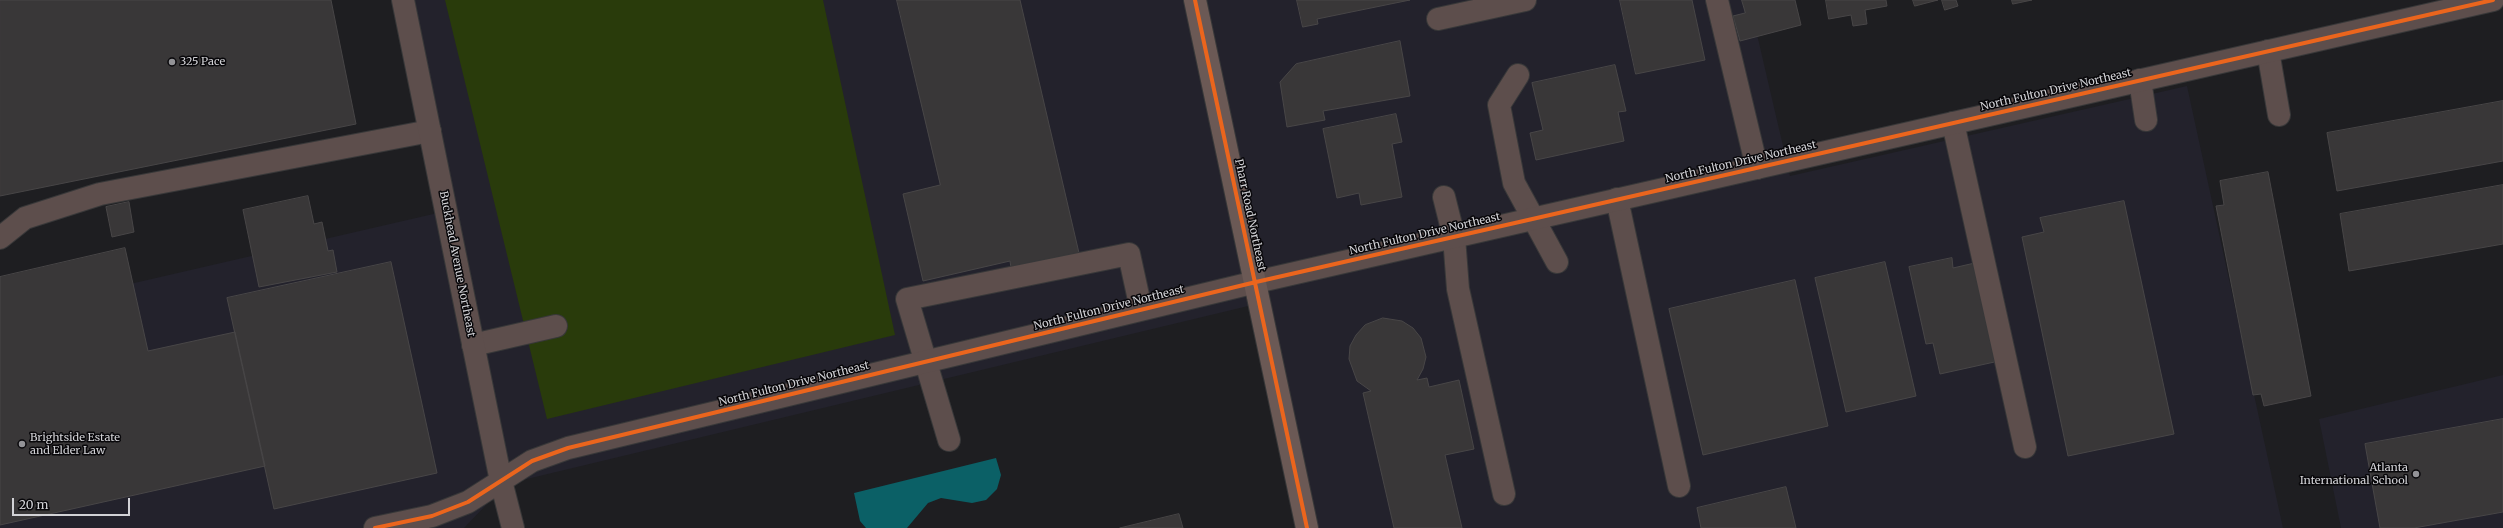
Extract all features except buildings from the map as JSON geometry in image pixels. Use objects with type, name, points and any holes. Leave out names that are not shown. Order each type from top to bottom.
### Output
[{"type":"street","name":"Buckhead Avenue Northeast","points":[[403,0],[501,481],[513,528]]},
{"type":"street","name":"Pharr Road Northeast","points":[[1195,0],[1307,528]]},
{"type":"street","points":[[1438,19],[1525,0]]},
{"type":"street","points":[[1717,0],[1757,168]]},
{"type":"street","name":"North Fulton Drive Northeast","points":[[375,528],[432,516],[468,502],[532,461],[568,448],[1256,282],[2493,0]]},
{"type":"street","points":[[2268,51],[2279,115]]},
{"type":"street","points":[[1518,75],[1499,105],[1514,183],[1557,262]]},
{"type":"street","points":[[2140,80],[2146,120]]},
{"type":"street","points":[[1953,123],[2025,447]]},
{"type":"street","points":[[0,238],[25,218],[100,194],[430,131]]},
{"type":"street","points":[[1444,197],[1454,236],[1458,289],[1504,494]]},
{"type":"street","points":[[1617,199],[1679,486]]},
{"type":"street","points":[[949,440],[907,300],[1129,254],[1141,309]]},
{"type":"street","points":[[474,345],[556,326]]},
{"type":"shaded area","points":[[400,0],[1749,0],[1790,176],[2187,86],[2283,528],[1308,528],[1265,302],[506,484],[464,528],[0,528],[0,314],[442,212]]},
{"type":"shaded area","name":"Atlanta International School","points":[[2503,375],[2503,528],[2341,528],[2319,419]]},
{"type":"green space","points":[[445,0],[823,0],[895,335],[547,419]]},
{"type":"water","points":[[996,458],[1001,475],[997,489],[986,500],[972,503],[941,498],[928,503],[907,528],[866,528],[860,521],[854,493]]},
{"type":"cycle path","points":[[1195,0],[1307,528]]},
{"type":"cycle path","points":[[375,528],[432,516],[468,502],[532,461],[568,448],[1256,282],[2493,0]]},
{"type":"place","name":"325 Pace","points":[[172,62]]},
{"type":"place","name":"Brightside Estate and Elder Law","points":[[22,444]]},
{"type":"place","name":"Atlanta International School","points":[[2416,474]]}]
